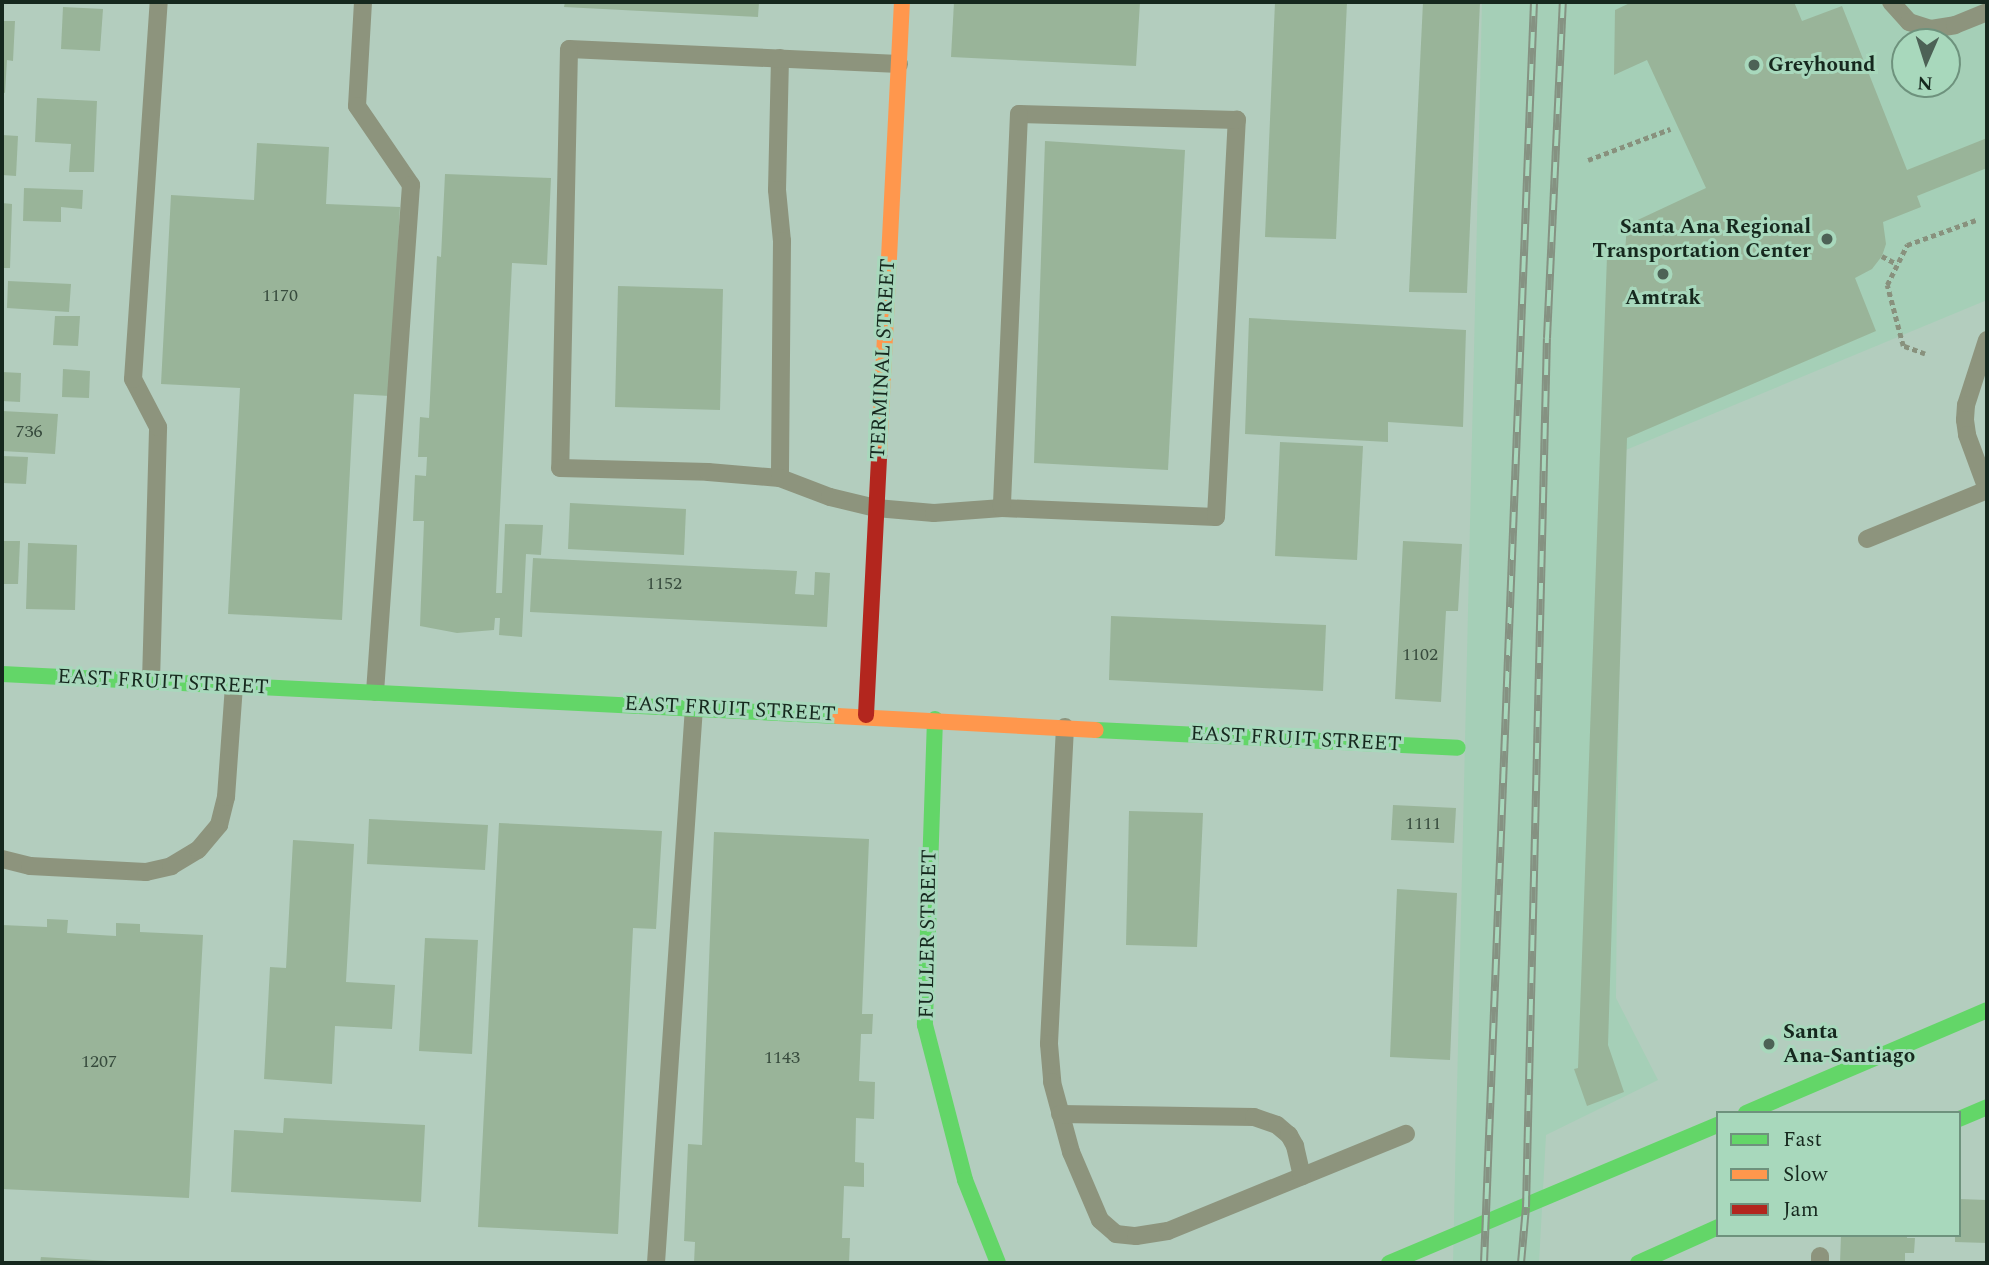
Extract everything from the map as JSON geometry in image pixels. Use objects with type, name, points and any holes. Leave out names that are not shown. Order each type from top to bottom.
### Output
[{"type":"street","name":"TERMINAL STREET","points":[[866,715],[902,2]]},
{"type":"street","name":"EAST FRUIT STREET","points":[[2,674],[866,715],[1458,748]]},
{"type":"street","name":"FULLER STREET","points":[[935,719],[925,1025],[965,1180],[998,1263]]},
{"type":"street","points":[[1751,1111],[1987,1010]]},
{"type":"street","points":[[1961,1118],[1987,1107]]},
{"type":"street","points":[[1389,1263],[1716,1126]]},
{"type":"street","points":[[1638,1263],[1716,1228]]},
{"type":"lane","points":[[151,681],[158,427],[133,379],[159,2]]},
{"type":"lane","points":[[363,2],[357,106],[411,185],[375,692]]},
{"type":"lane","points":[[1891,2],[1909,22],[1931,29],[1955,25],[1987,12]]},
{"type":"lane","points":[[899,64],[569,49],[560,468],[708,471],[780,478],[830,497],[876,508],[934,513],[1002,508],[1216,517],[1237,120],[1019,114],[1002,508]]},
{"type":"lane","points":[[780,58],[777,190],[782,241],[780,478]]},
{"type":"lane","points":[[1867,539],[1987,490],[1967,435],[1965,420],[1966,405],[1987,340]]},
{"type":"lane","points":[[2,859],[30,866],[146,872],[171,866],[198,850],[219,825],[226,797],[234,685]]},
{"type":"lane","points":[[656,1263],[694,707]]},
{"type":"lane","points":[[1065,727],[1049,1044],[1052,1082],[1060,1114],[1087,1194],[1100,1220],[1116,1234],[1136,1236],[1168,1231],[1406,1134]]},
{"type":"lane","points":[[1060,1114],[1254,1117],[1277,1125],[1289,1135],[1295,1146],[1302,1176]]},
{"type":"path","points":[[1588,160],[1670,129]]},
{"type":"path","points":[[1924,354],[1903,346],[1887,285],[1907,245],[1976,220]]},
{"type":"path","points":[[1882,256],[1897,264]]},
{"type":"shaded area","points":[[1482,2],[1987,2],[1987,300],[1621,452],[1616,998],[1658,1080],[1546,1135],[1539,1263],[1453,1263]]},
{"type":"building","points":[[565,2],[759,2],[758,17],[564,7]]},
{"type":"building","points":[[954,2],[1140,2],[1136,66],[951,57]]},
{"type":"building","points":[[1275,2],[1347,2],[1336,239],[1265,237]]},
{"type":"building","points":[[1423,2],[1480,2],[1467,293],[1409,292]]},
{"type":"building","points":[[1632,2],[1794,2],[1802,21],[1842,6],[1907,170],[1987,138],[1987,168],[1917,196],[1921,207],[1883,222],[1886,244],[1882,256],[1872,269],[1855,278],[1876,331],[1627,438],[1608,1045],[1624,1092],[1587,1106],[1574,1069],[1578,1068],[1607,256],[1625,252],[1627,225],[1706,188],[1647,60],[1614,75],[1615,10]]},
{"type":"building","points":[[63,7],[103,9],[100,51],[61,49]]},
{"type":"building","points":[[2,21],[15,21],[13,61],[7,60],[5,93],[2,92]]},
{"type":"building","points":[[37,98],[97,101],[94,172],[69,172],[71,144],[35,142]]},
{"type":"building","points":[[2,135],[18,136],[16,176],[2,175]]},
{"type":"building","points":[[1045,141],[1185,150],[1168,470],[1034,463]]},
{"type":"building","points":[[257,143],[329,147],[326,204],[400,207],[390,396],[354,394],[342,620],[228,614],[240,388],[161,384],[171,195],[254,200]]},
{"type":"building","points":[[445,174],[551,178],[547,265],[512,263],[496,593],[502,593],[505,524],[543,525],[541,555],[526,554],[522,637],[499,635],[500,618],[495,618],[494,630],[457,633],[420,626],[424,521],[413,521],[415,475],[426,476],[427,457],[418,457],[420,417],[429,418],[437,256],[441,257]]},
{"type":"building","points":[[24,188],[83,190],[82,209],[61,207],[61,222],[23,221]]},
{"type":"building","points":[[2,203],[12,204],[10,268],[2,268]]},
{"type":"building","points":[[8,281],[71,284],[69,312],[7,308]]},
{"type":"building","points":[[618,286],[723,289],[720,410],[615,407]]},
{"type":"building","points":[[55,316],[80,316],[78,346],[53,345]]},
{"type":"building","points":[[1249,318],[1466,330],[1463,427],[1388,422],[1388,442],[1245,434]]},
{"type":"building","points":[[63,369],[90,371],[89,398],[62,397]]},
{"type":"building","points":[[2,372],[21,373],[20,402],[2,401]]},
{"type":"building","points":[[2,411],[58,414],[55,454],[2,451]]},
{"type":"building","points":[[1280,442],[1363,446],[1357,560],[1275,556]]},
{"type":"building","points":[[2,456],[28,457],[26,484],[2,483]]},
{"type":"building","points":[[570,503],[686,509],[684,555],[568,549]]},
{"type":"building","points":[[2,541],[20,541],[18,584],[2,584]]},
{"type":"building","points":[[1403,541],[1462,544],[1458,611],[1446,611],[1441,702],[1395,699]]},
{"type":"building","points":[[28,543],[77,545],[75,610],[26,609]]},
{"type":"building","points":[[533,558],[797,571],[795,594],[814,595],[815,572],[830,573],[827,627],[530,612]]},
{"type":"building","points":[[1111,616],[1326,625],[1323,691],[1109,680]]},
{"type":"building","points":[[1393,805],[1456,808],[1454,843],[1391,840]]},
{"type":"building","points":[[1129,811],[1203,813],[1197,947],[1126,945]]},
{"type":"building","points":[[369,819],[488,825],[485,870],[367,864]]},
{"type":"building","points":[[499,823],[662,831],[656,929],[633,928],[618,1234],[478,1227]]},
{"type":"building","points":[[714,832],[869,839],[862,1014],[873,1014],[872,1034],[861,1034],[859,1081],[875,1082],[874,1119],[856,1118],[855,1162],[864,1163],[864,1187],[844,1186],[842,1238],[850,1238],[849,1263],[694,1263],[695,1242],[684,1241],[688,1144],[702,1145]]},
{"type":"building","points":[[293,840],[354,844],[346,982],[395,985],[392,1029],[335,1026],[332,1084],[264,1079],[270,967],[286,968]]},
{"type":"building","points":[[1397,889],[1457,893],[1450,1060],[1390,1057]]},
{"type":"building","points":[[47,919],[68,920],[67,933],[116,936],[116,923],[140,924],[140,932],[203,935],[189,1198],[2,1189],[2,925],[47,927]]},
{"type":"building","points":[[425,938],[478,940],[472,1054],[419,1051]]},
{"type":"building","points":[[284,1118],[425,1125],[421,1202],[231,1192],[234,1130],[283,1133]]},
{"type":"building","points":[[1961,1199],[1987,1200],[1987,1243],[1955,1242],[1955,1237],[1961,1237]]},
{"type":"building","points":[[1841,1237],[1915,1238],[1914,1253],[1905,1253],[1905,1263],[1840,1263]]},
{"type":"building","points":[[41,1257],[110,1261],[110,1263],[40,1263]]},
{"type":"railway","points":[[1484,1263],[1534,2]]},
{"type":"railway","points":[[1521,1263],[1526,1207],[1547,338],[1563,2]]},
{"type":"traffic: fast","points":[[2,674],[837,716]]},
{"type":"traffic: fast","points":[[935,719],[925,1025],[965,1180],[998,1263]]},
{"type":"traffic: fast","points":[[1096,730],[1458,748]]},
{"type":"traffic: fast","points":[[1751,1111],[1987,1010]]},
{"type":"traffic: fast","points":[[1961,1118],[1987,1107]]},
{"type":"traffic: fast","points":[[1389,1263],[1716,1126]]},
{"type":"traffic: fast","points":[[1638,1263],[1716,1228]]},
{"type":"traffic: slow","points":[[879,455],[902,2]]},
{"type":"traffic: slow","points":[[837,716],[1096,730]]},
{"type":"traffic: jam","points":[[866,715],[879,455]]},
{"type":"place","name":"Greyhound","points":[[1754,65]]},
{"type":"place","name":"Santa Ana Regional Transportation Center","points":[[1827,239]]},
{"type":"place","name":"Amtrak","points":[[1663,274]]},
{"type":"place","name":"Santa Ana-Santiago","points":[[1769,1044]]}]
